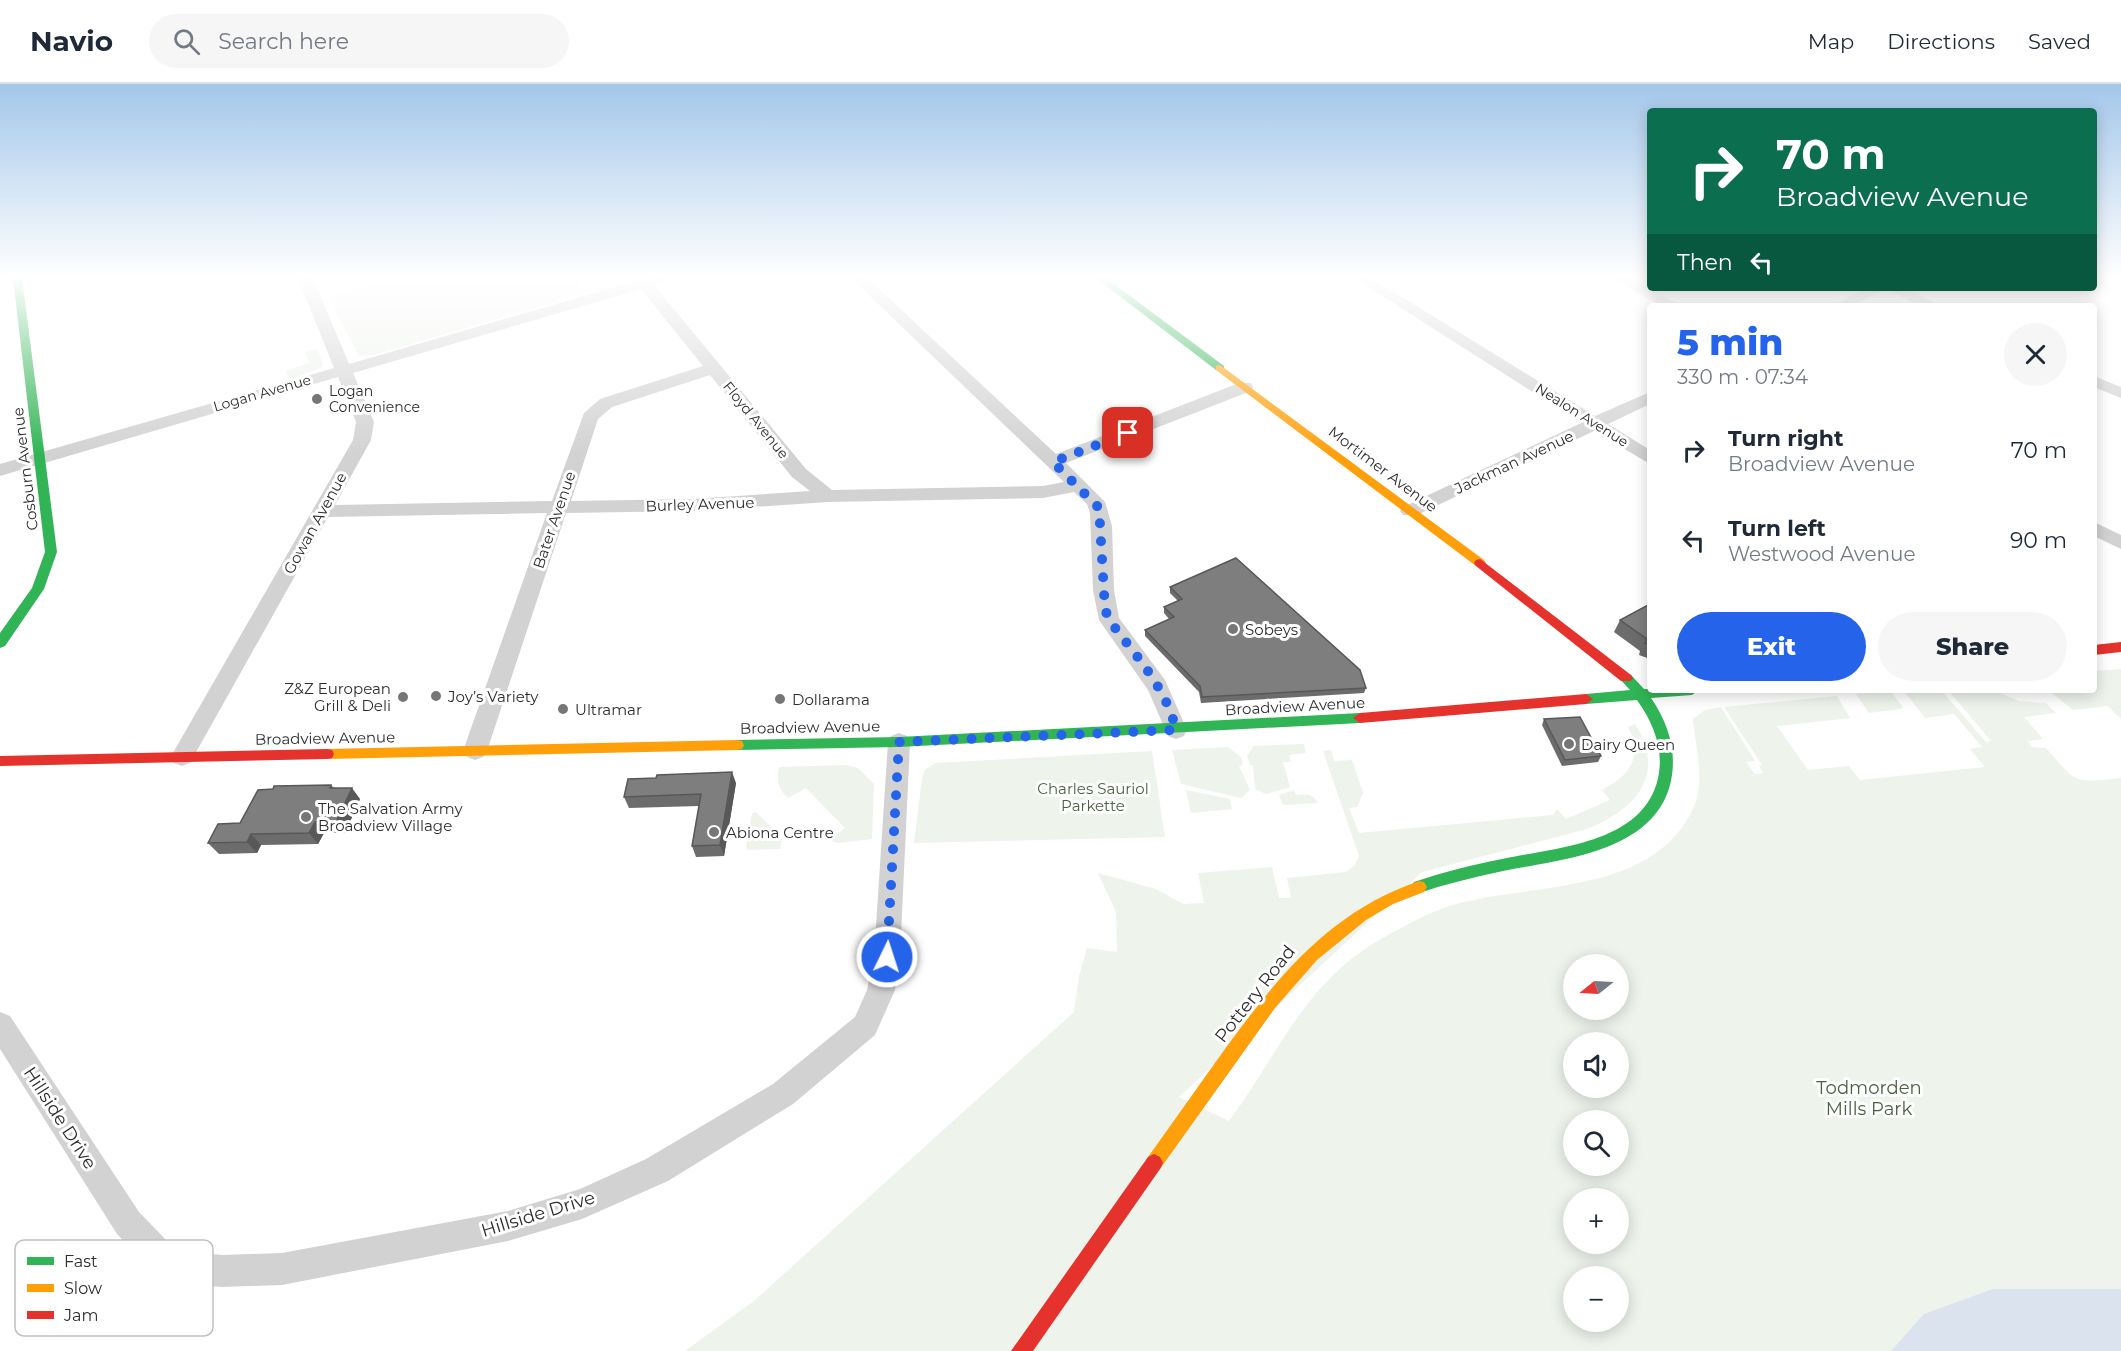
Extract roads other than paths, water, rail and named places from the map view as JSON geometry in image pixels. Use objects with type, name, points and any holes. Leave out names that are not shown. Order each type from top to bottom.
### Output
[{"type":"street","name":"Cosburn Avenue","points":[[0,643],[25,612],[48,572],[51,552],[25,337]]},
{"type":"street","name":"Gowan Avenue","points":[[182,757],[362,440],[365,422],[329,337]]},
{"type":"street","name":"Logan Avenue","points":[[0,470],[457,337]]},
{"type":"street","name":"Floyd Avenue","points":[[688,337],[799,473],[828,496]]},
{"type":"street","points":[[921,337],[1077,484],[1099,508],[1102,589],[1109,620],[1161,690],[1170,707],[1176,730]]},
{"type":"street","name":"Mortimer Avenue","points":[[1180,337],[1622,673],[1639,694]]},
{"type":"street","name":"Nealon Avenue","points":[[1456,337],[1647,456]]},
{"type":"street","name":"Bater Avenue","points":[[475,751],[590,417],[597,409],[618,398],[713,368]]},
{"type":"street","points":[[2097,382],[2121,393]]},
{"type":"street","points":[[1053,462],[1245,387]]},
{"type":"street","name":"Jackman Avenue","points":[[1410,511],[1647,398]]},
{"type":"street","name":"Burley Avenue","points":[[322,512],[693,505],[828,496],[1043,492],[1059,491],[1077,484]]},
{"type":"street","points":[[2097,530],[2121,543]]},
{"type":"street","points":[[2097,650],[2121,647]]},
{"type":"street","name":"Broadview Avenue","points":[[0,761],[899,742],[1176,730],[1417,715],[1652,693]]},
{"type":"street","name":"Pottery Road","points":[[1021,1351],[1274,994],[1308,955],[1375,905],[1404,892],[1474,871],[1582,849],[1620,836],[1636,824],[1659,796],[1666,779],[1670,757],[1656,717],[1639,694]]},
{"type":"street","name":"Hillside Drive","points":[[213,1270],[282,1269],[508,1226],[582,1204],[657,1170],[783,1094],[865,1026],[881,990],[887,957],[899,742]]},
{"type":"street","name":"Hillside Drive","points":[[0,1025],[128,1223],[144,1240]]},
{"type":"place","name":"Logan Convenience","points":[[317,399]]},
{"type":"place","name":"Sobeys","points":[[1233,629]]},
{"type":"place","name":"Joy’s Variety","points":[[436,696]]},
{"type":"place","name":"Z&Z European Grill & Deli","points":[[403,697]]},
{"type":"place","name":"Dollarama","points":[[780,699]]},
{"type":"place","name":"Ultramar","points":[[563,709]]},
{"type":"place","name":"Dairy Queen","points":[[1569,744]]},
{"type":"place","name":"The Salvation Army Broadview Village","points":[[306,817]]},
{"type":"place","name":"Abiona Centre","points":[[714,832]]},
{"type":"park label","name":"Charles Sauriol Parkette","points":[[1093,796]]},
{"type":"park label","name":"Todmorden Mills Park","points":[[1869,1098]]}]
